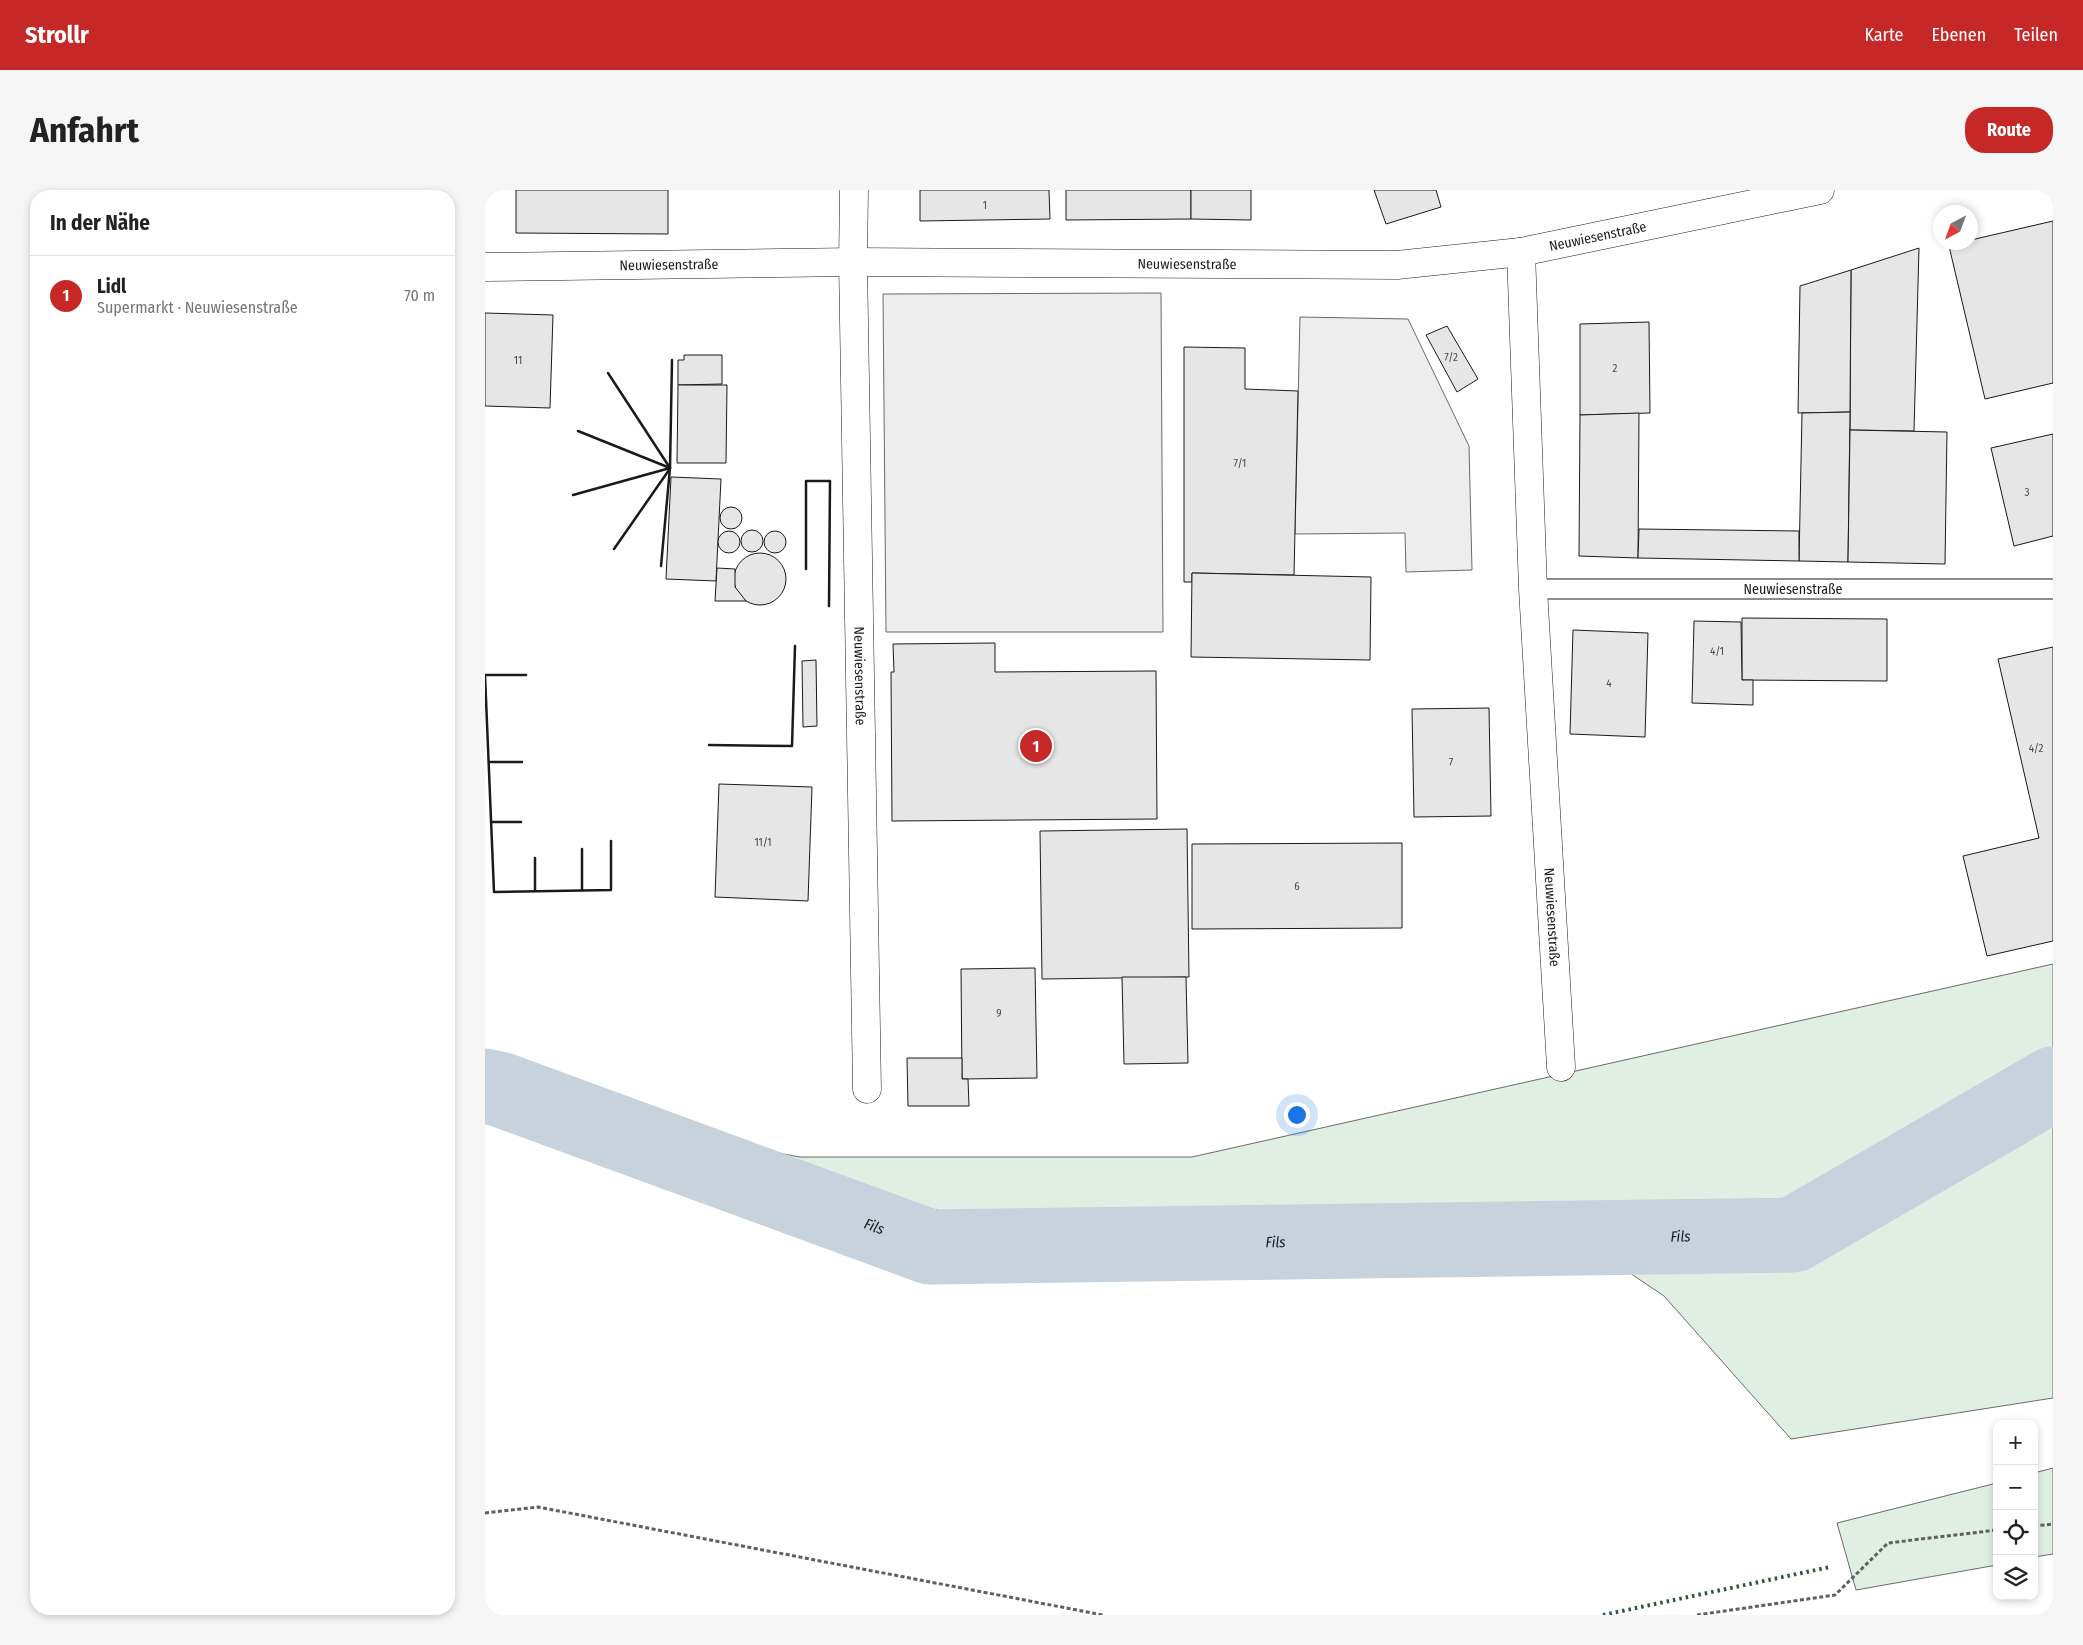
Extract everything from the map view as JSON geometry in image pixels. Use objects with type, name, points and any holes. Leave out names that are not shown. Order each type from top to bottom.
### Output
[{"type":"street","name":"Neuwiesenstraße","points":[[854,190],[853,262],[867,1089]]},
{"type":"street","name":"Neuwiesenstraße","points":[[485,267],[853,262],[1397,265],[1521,252],[1820,190]]},
{"type":"street","name":"Neuwiesenstraße","points":[[1521,252],[1533,589],[1561,1067]]},
{"type":"lane","name":"Neuwiesenstraße","points":[[1533,589],[2053,589]]},
{"type":"path","points":[[485,1513],[538,1507],[1103,1615]]},
{"type":"path","points":[[2038,1526],[2053,1524]]},
{"type":"path","points":[[1697,1615],[1835,1595],[1887,1542],[1993,1530]]},
{"type":"green space","points":[[2053,964],[2053,1398],[1791,1439],[1664,1296],[1530,1206],[1119,1260],[623,1124],[800,1157],[1192,1157]]},
{"type":"green space","points":[[2053,1468],[2053,1554],[2038,1556],[2038,1510],[2038,1472]]},
{"type":"green space","points":[[1993,1484],[1993,1566],[1856,1590],[1837,1523]]},
{"type":"shaded area","points":[[1161,293],[1163,632],[886,632],[883,294]]},
{"type":"shaded area","points":[[1300,317],[1408,319],[1469,446],[1472,570],[1406,572],[1405,533],[1295,534]]},
{"type":"building","points":[[516,190],[668,190],[668,234],[516,233]]},
{"type":"building","points":[[920,190],[1049,190],[1050,219],[920,221]]},
{"type":"building","points":[[1066,190],[1191,190],[1191,219],[1066,220]]},
{"type":"building","points":[[1191,190],[1251,190],[1251,220],[1191,219]]},
{"type":"building","points":[[1374,190],[1436,190],[1441,207],[1386,224]]},
{"type":"building","points":[[2053,221],[2053,383],[1985,399],[1950,250],[1978,250],[1978,238]]},
{"type":"building","points":[[1919,248],[1914,431],[1850,430],[1851,270]]},
{"type":"building","points":[[1851,270],[1850,412],[1798,413],[1800,286]]},
{"type":"building","points":[[485,313],[553,315],[550,408],[485,406]]},
{"type":"building","points":[[1649,322],[1650,413],[1580,415],[1580,324]]},
{"type":"building","points":[[1447,326],[1478,379],[1457,392],[1426,335]]},
{"type":"building","points":[[1184,347],[1245,348],[1245,389],[1298,391],[1294,575],[1192,573],[1192,582],[1184,582]]},
{"type":"building","points":[[684,355],[722,355],[722,384],[678,385],[678,360],[684,360]]},
{"type":"building","points":[[678,385],[727,385],[726,463],[677,463]]},
{"type":"building","points":[[1850,412],[1848,562],[1799,561],[1802,413]]},
{"type":"building","points":[[1639,413],[1638,558],[1579,556],[1580,415]]},
{"type":"building","points":[[1850,430],[1947,432],[1945,564],[1848,562]]},
{"type":"building","points":[[2053,434],[2053,536],[2014,546],[1991,448]]},
{"type":"building","points":[[671,477],[721,479],[716,581],[666,579]]},
{"type":"building","points":[[731,507],[739,510],[742,518],[739,526],[731,529],[723,526],[720,518],[723,510]]},
{"type":"building","points":[[1639,529],[1799,531],[1799,561],[1638,558]]},
{"type":"building","points":[[752,530],[760,533],[763,541],[760,549],[752,552],[744,549],[741,541],[744,533]]},
{"type":"building","points":[[729,531],[737,534],[740,542],[737,550],[729,553],[721,550],[718,542],[721,534]]},
{"type":"building","points":[[775,531],[783,534],[786,542],[783,550],[775,553],[767,550],[764,542],[767,534]]},
{"type":"building","points":[[760,553],[774,557],[782,565],[786,579],[782,593],[774,601],[760,605],[746,601],[738,593],[734,579],[738,565],[746,557]]},
{"type":"building","points":[[717,568],[735,569],[735,587],[746,601],[715,601]]},
{"type":"building","points":[[1192,573],[1371,577],[1370,660],[1191,657]]},
{"type":"building","points":[[1742,618],[1887,619],[1887,681],[1742,680]]},
{"type":"building","points":[[1694,621],[1741,622],[1742,680],[1753,680],[1753,705],[1692,703]]},
{"type":"building","points":[[1573,630],[1648,633],[1645,737],[1570,734]]},
{"type":"building","points":[[995,643],[995,672],[1156,671],[1157,819],[892,821],[891,672],[894,672],[893,644]]},
{"type":"building","points":[[2053,647],[2053,941],[1987,956],[1963,856],[2039,838],[1998,659]]},
{"type":"building","points":[[816,660],[817,726],[803,727],[802,661]]},
{"type":"building","points":[[1489,708],[1491,816],[1414,817],[1412,709]]},
{"type":"building","points":[[719,784],[812,787],[808,901],[715,897]]},
{"type":"building","points":[[1187,829],[1189,977],[1042,979],[1040,831]]},
{"type":"building","points":[[1402,843],[1402,928],[1192,929],[1192,844]]},
{"type":"building","points":[[1035,968],[1037,1078],[962,1079],[961,969]]},
{"type":"building","points":[[1122,977],[1186,977],[1188,1063],[1124,1064]]},
{"type":"building","points":[[907,1058],[962,1058],[962,1079],[968,1079],[969,1106],[908,1106]]},
{"type":"waterway","name":"Fils","points":[[485,1086],[502,1090],[930,1247],[1793,1235],[2053,1084]]},
{"type":"hedge","points":[[1603,1615],[1830,1567]]},
{"type":"wall","points":[[661,566],[670,468],[672,360]]},
{"type":"wall","points":[[608,373],[670,468]]},
{"type":"wall","points":[[578,431],[670,468]]},
{"type":"wall","points":[[573,495],[670,468]]},
{"type":"wall","points":[[614,549],[669,470]]},
{"type":"wall","points":[[806,569],[806,481],[830,481],[829,606]]},
{"type":"wall","points":[[709,745],[792,746],[795,646]]},
{"type":"wall","points":[[526,675],[485,675],[494,892],[611,890],[611,841]]},
{"type":"wall","points":[[489,762],[522,762]]},
{"type":"wall","points":[[491,822],[521,822]]},
{"type":"wall","points":[[582,849],[582,890]]},
{"type":"wall","points":[[535,858],[535,890]]},
{"type":"place","name":"Lidl","points":[[1036,746]]}]
